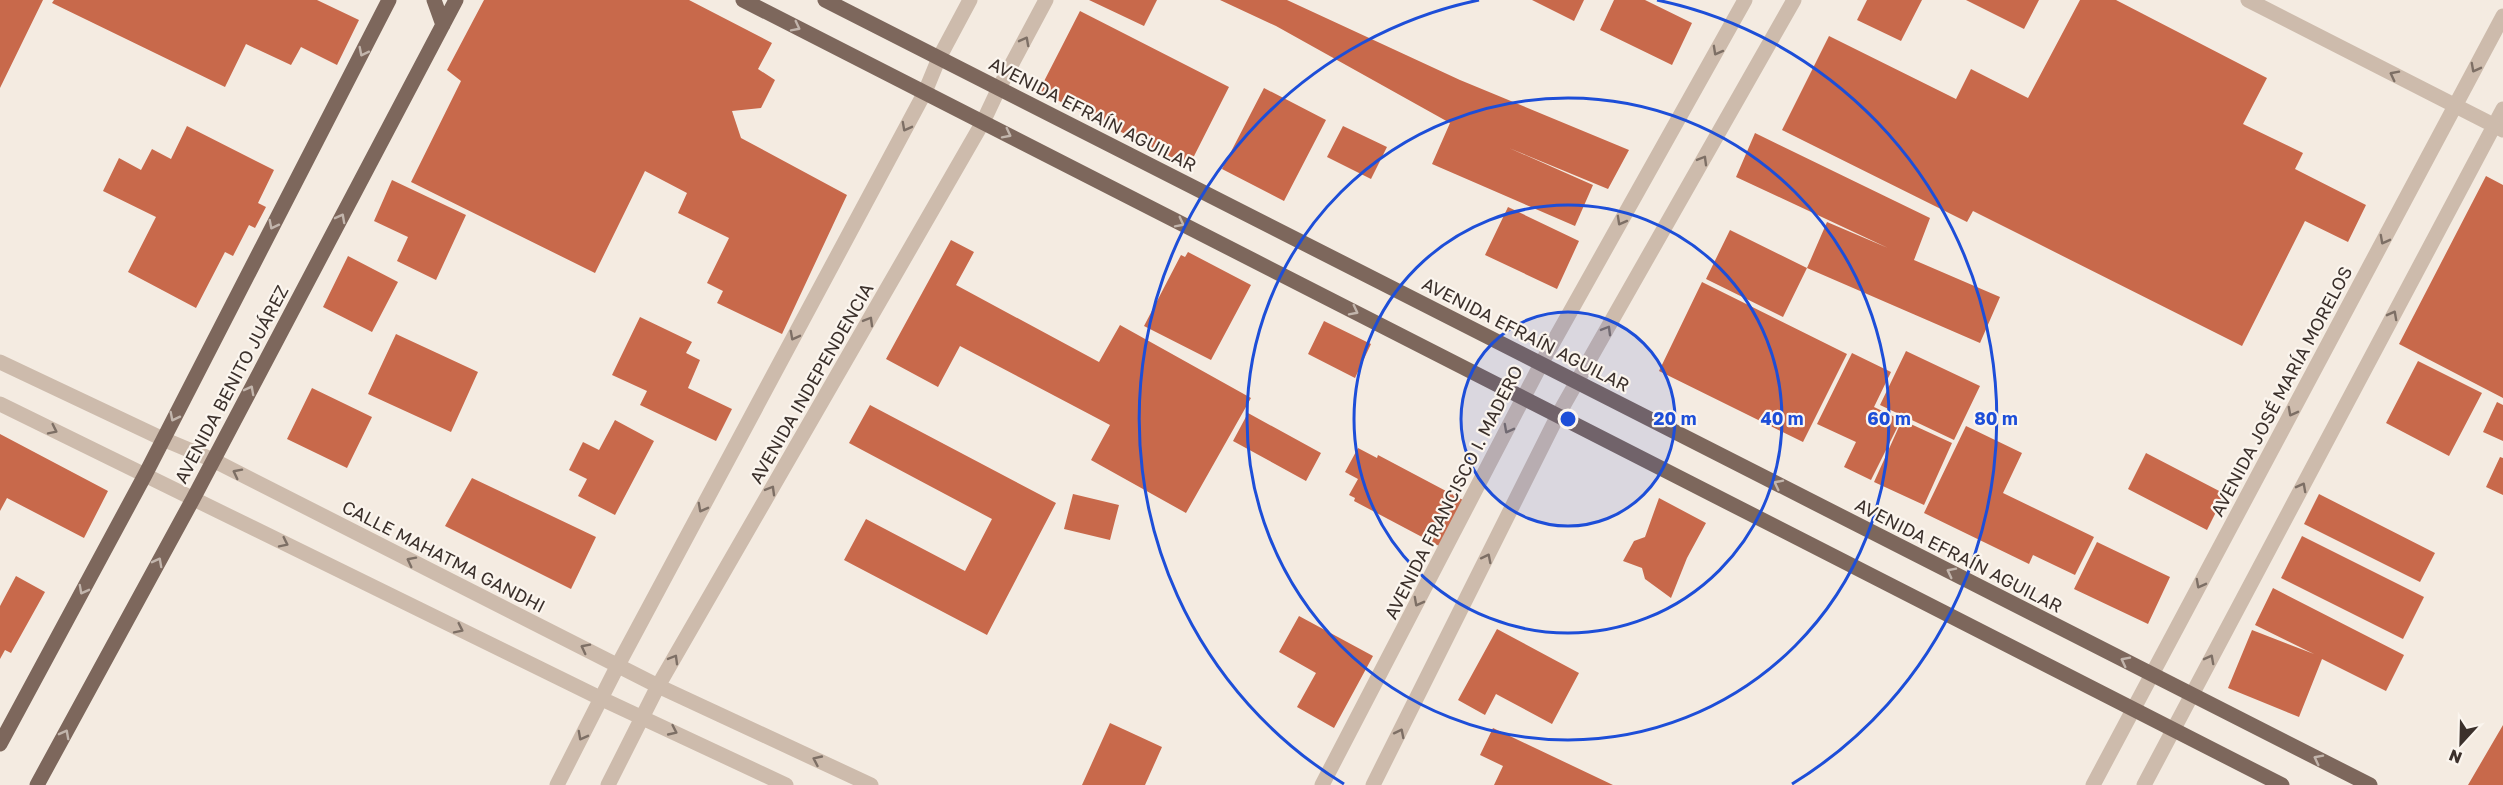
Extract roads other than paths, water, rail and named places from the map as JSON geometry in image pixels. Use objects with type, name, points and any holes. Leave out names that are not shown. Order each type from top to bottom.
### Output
[{"type":"main road","name":"AVENIDA BENITO JUÁREZ","points":[[0,744],[145,475],[389,0]]},
{"type":"main road","points":[[434,0],[443,25]]},
{"type":"main road","name":"AVENIDA BENITO JUÁREZ","points":[[37,785],[193,499],[456,0]]},
{"type":"main road","points":[[743,0],[2282,785]]},
{"type":"main road","name":"AVENIDA EFRAÍN AGUILAR","points":[[825,0],[2370,785]]},
{"type":"street","name":"AVENIDA INDEPENDENCIA","points":[[556,785],[618,664],[925,92],[939,58],[970,0]]},
{"type":"street","name":"AVENIDA INDEPENDENCIA","points":[[608,785],[658,686],[983,122],[1046,0]]},
{"type":"street","name":"AVENIDA FRANCISCO I. MADERO","points":[[1322,785],[1542,364],[1745,0]]},
{"type":"street","points":[[1373,785],[1558,415],[1794,0]]},
{"type":"street","points":[[2248,0],[2499,128]]},
{"type":"street","name":"AVENIDA JOSÉ MARÍA MORELOS","points":[[2093,785],[2503,16]]},
{"type":"street","points":[[2144,785],[2191,694],[2499,128],[2503,109]]},
{"type":"street","name":"CALLE MAHATMA GANDHI","points":[[0,362],[163,439],[213,460],[658,686],[870,785]]},
{"type":"street","points":[[0,404],[602,699],[786,785]]}]
